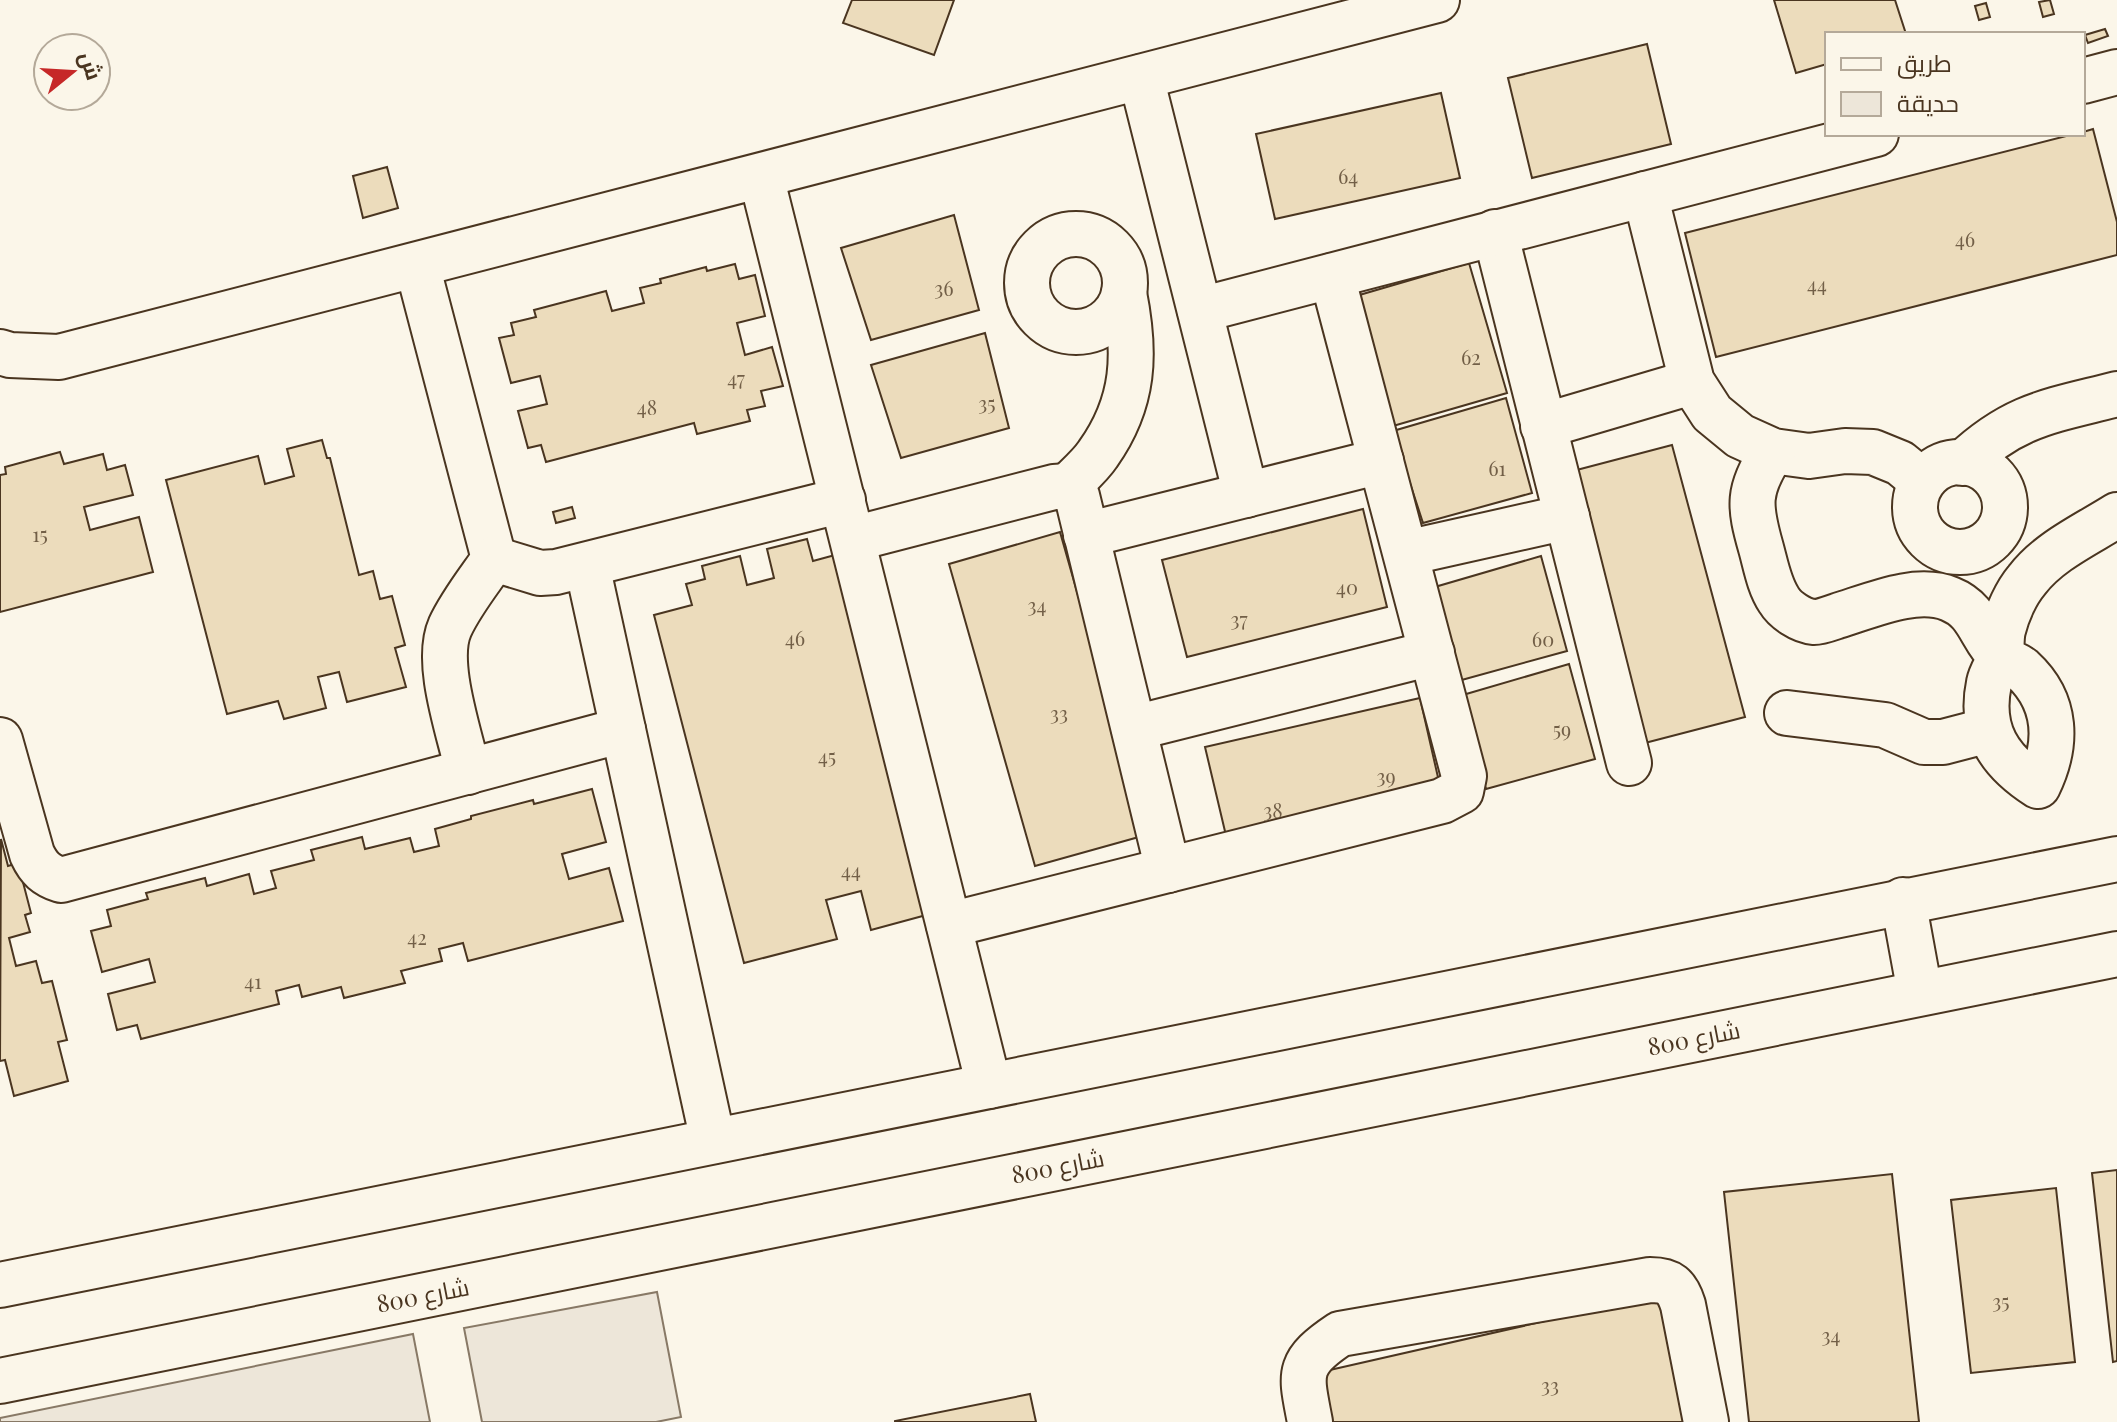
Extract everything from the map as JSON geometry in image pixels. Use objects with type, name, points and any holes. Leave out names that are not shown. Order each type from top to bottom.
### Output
[{"type":"street","points":[[3,356],[59,357],[1437,0]]},
{"type":"street","points":[[2085,80],[2117,72]]},
{"type":"street","points":[[1141,77],[1246,495]]},
{"type":"street","points":[[1200,310],[1868,136]]},
{"type":"street","points":[[761,176],[989,1086]]},
{"type":"street","points":[[1645,194],[1692,382],[1712,413],[1740,436],[1773,451],[1809,456],[1845,451],[1873,452],[1900,463],[1922,481]]},
{"type":"street","points":[[1495,232],[1629,763]]},
{"type":"street","points":[[494,559],[540,573],[1068,486],[1097,455],[1118,418],[1130,377],[1132,334],[1125,284],[1187,260]]},
{"type":"street","points":[[417,265],[494,559],[450,628],[444,649],[445,670],[468,772]]},
{"type":"street","points":[[949,925],[1442,801],[1461,791],[1464,776],[1332,276]]},
{"type":"street","points":[[1543,426],[1692,382]]},
{"type":"street","points":[[1963,463],[1983,444],[2030,416],[2117,394]]},
{"type":"street","points":[[1773,451],[1753,491],[1751,514],[1771,586],[1780,603],[1796,616],[1814,622],[1922,594],[1949,598],[1972,613],[2000,656],[2021,669],[2038,688],[2049,712],[2053,738],[2049,764],[2038,786],[2017,772],[2000,753],[1989,730],[1986,704],[1989,679],[2000,656],[2003,629],[2013,603],[2027,580],[2046,560],[2117,515]]},
{"type":"street","points":[[1086,535],[1381,461]]},
{"type":"street","points":[[1947,463],[1963,463],[1978,466],[1991,474],[2000,487],[2004,502],[2003,517],[1997,532],[1986,543],[1972,550],[1957,551],[1942,548],[1928,539],[1915,511],[1916,496],[1922,481],[1933,470],[1947,463]]},
{"type":"street","points":[[1068,486],[1077,496],[1168,870]]},
{"type":"street","points":[[1406,553],[1567,517]]},
{"type":"street","points":[[1972,550],[2000,656]]},
{"type":"street","points":[[587,565],[713,1141]]},
{"type":"street","points":[[1134,728],[1432,653]]},
{"type":"street","points":[[1787,713],[1885,725],[1924,742],[1943,742],[1989,730]]},
{"type":"street","points":[[0,740],[32,854],[38,867],[48,876],[61,880],[623,730]]},
{"type":"street","points":[[0,1285],[2117,859]]},
{"type":"street","points":[[1903,900],[1920,993]]},
{"type":"street","name":"شارع 800","points":[[0,1381],[2117,954]]},
{"type":"street","points":[[1310,1422],[1302,1377],[1310,1360],[1323,1345],[1340,1334],[1650,1280],[1665,1280],[1678,1290],[1683,1305],[1706,1422]]},
{"type":"green space","points":[[657,1292],[681,1417],[656,1422],[482,1422],[464,1328]]},
{"type":"green space","points":[[413,1334],[430,1422],[0,1422],[0,1418]]},
{"type":"building","points":[[852,0],[954,0],[934,55],[843,23]]},
{"type":"building","points":[[1774,0],[1895,0],[1905,32],[1825,32],[1825,65],[1796,73]]},
{"type":"building","points":[[2050,0],[2054,14],[2043,17],[2039,2]]},
{"type":"building","points":[[1986,3],[1990,17],[1979,20],[1975,6]]},
{"type":"building","points":[[2105,29],[2108,36],[2088,43],[2085,35]]},
{"type":"building","points":[[1647,44],[1671,144],[1532,178],[1508,78]]},
{"type":"building","points":[[1441,93],[1460,178],[1275,219],[1256,134]]},
{"type":"building","points":[[2093,129],[2117,222],[2117,255],[1716,357],[1685,233],[2066,136],[2085,136],[2085,131]]},
{"type":"building","points":[[387,167],[398,208],[363,218],[353,176]]},
{"type":"building","points":[[954,215],[979,310],[871,340],[841,248]]},
{"type":"building","points":[[1469,263],[1507,393],[1393,426],[1356,296]]},
{"type":"building","points":[[735,264],[739,279],[755,275],[765,316],[737,323],[745,355],[772,347],[783,386],[761,391],[765,406],[747,410],[750,421],[697,434],[694,423],[546,462],[541,445],[528,448],[518,411],[547,404],[540,376],[511,383],[499,338],[514,335],[511,323],[536,317],[534,310],[606,291],[612,311],[644,303],[640,288],[661,283],[660,279],[706,267],[707,271]]},
{"type":"building","points":[[985,333],[1009,428],[901,458],[871,365]]},
{"type":"building","points":[[1506,398],[1532,493],[1423,523],[1393,431]]},
{"type":"building","points":[[322,440],[327,458],[330,458],[359,575],[373,571],[380,599],[392,596],[405,645],[395,648],[406,687],[347,702],[339,672],[318,677],[326,708],[284,719],[278,701],[227,714],[166,480],[258,456],[265,484],[294,476],[287,449]]},
{"type":"building","points":[[1672,445],[1745,717],[1641,744],[1569,472]]},
{"type":"building","points":[[60,452],[64,464],[103,454],[107,470],[125,465],[133,495],[84,507],[90,530],[139,517],[153,572],[0,612],[0,475],[6,474],[5,467]]},
{"type":"building","points":[[572,507],[575,518],[556,523],[553,512]]},
{"type":"building","points":[[1363,509],[1387,607],[1187,657],[1162,560]]},
{"type":"building","points":[[1060,532],[1146,835],[1035,866],[949,564]]},
{"type":"building","points":[[807,539],[813,561],[835,555],[930,914],[871,930],[861,891],[826,900],[837,939],[744,963],[654,615],[692,605],[686,584],[705,579],[702,566],[740,556],[747,585],[774,578],[767,549]]},
{"type":"building","points":[[1541,556],[1567,651],[1458,681],[1428,589]]},
{"type":"building","points":[[1569,664],[1595,759],[1486,789],[1456,697]]},
{"type":"building","points":[[1420,698],[1442,795],[1228,844],[1205,747]]},
{"type":"building","points":[[592,789],[606,842],[562,854],[569,879],[609,868],[623,921],[468,961],[463,943],[439,949],[442,961],[401,971],[405,983],[344,998],[341,987],[302,997],[299,985],[276,991],[279,1004],[141,1039],[137,1025],[117,1030],[108,994],[155,982],[149,959],[102,972],[91,931],[111,926],[107,910],[148,899],[146,893],[205,878],[207,886],[249,874],[254,894],[276,888],[271,871],[314,860],[311,850],[362,837],[365,849],[410,838],[414,852],[439,846],[435,829],[471,819],[471,816]]},
{"type":"building","points":[[1,839],[8,866],[18,863],[31,913],[25,915],[30,932],[9,938],[16,966],[36,961],[42,983],[52,981],[67,1040],[58,1042],[68,1081],[14,1096],[5,1060],[0,1061]]},
{"type":"building","points":[[2117,1170],[2117,1361],[2113,1362],[2092,1173]]},
{"type":"building","points":[[1892,1174],[1919,1422],[1749,1422],[1724,1192]]},
{"type":"building","points":[[2056,1188],[2075,1362],[1971,1373],[1951,1200]]},
{"type":"building","points":[[1664,1294],[1694,1422],[1332,1422],[1321,1372]]},
{"type":"building","points":[[1030,1394],[1036,1422],[895,1422],[895,1421]]}]
